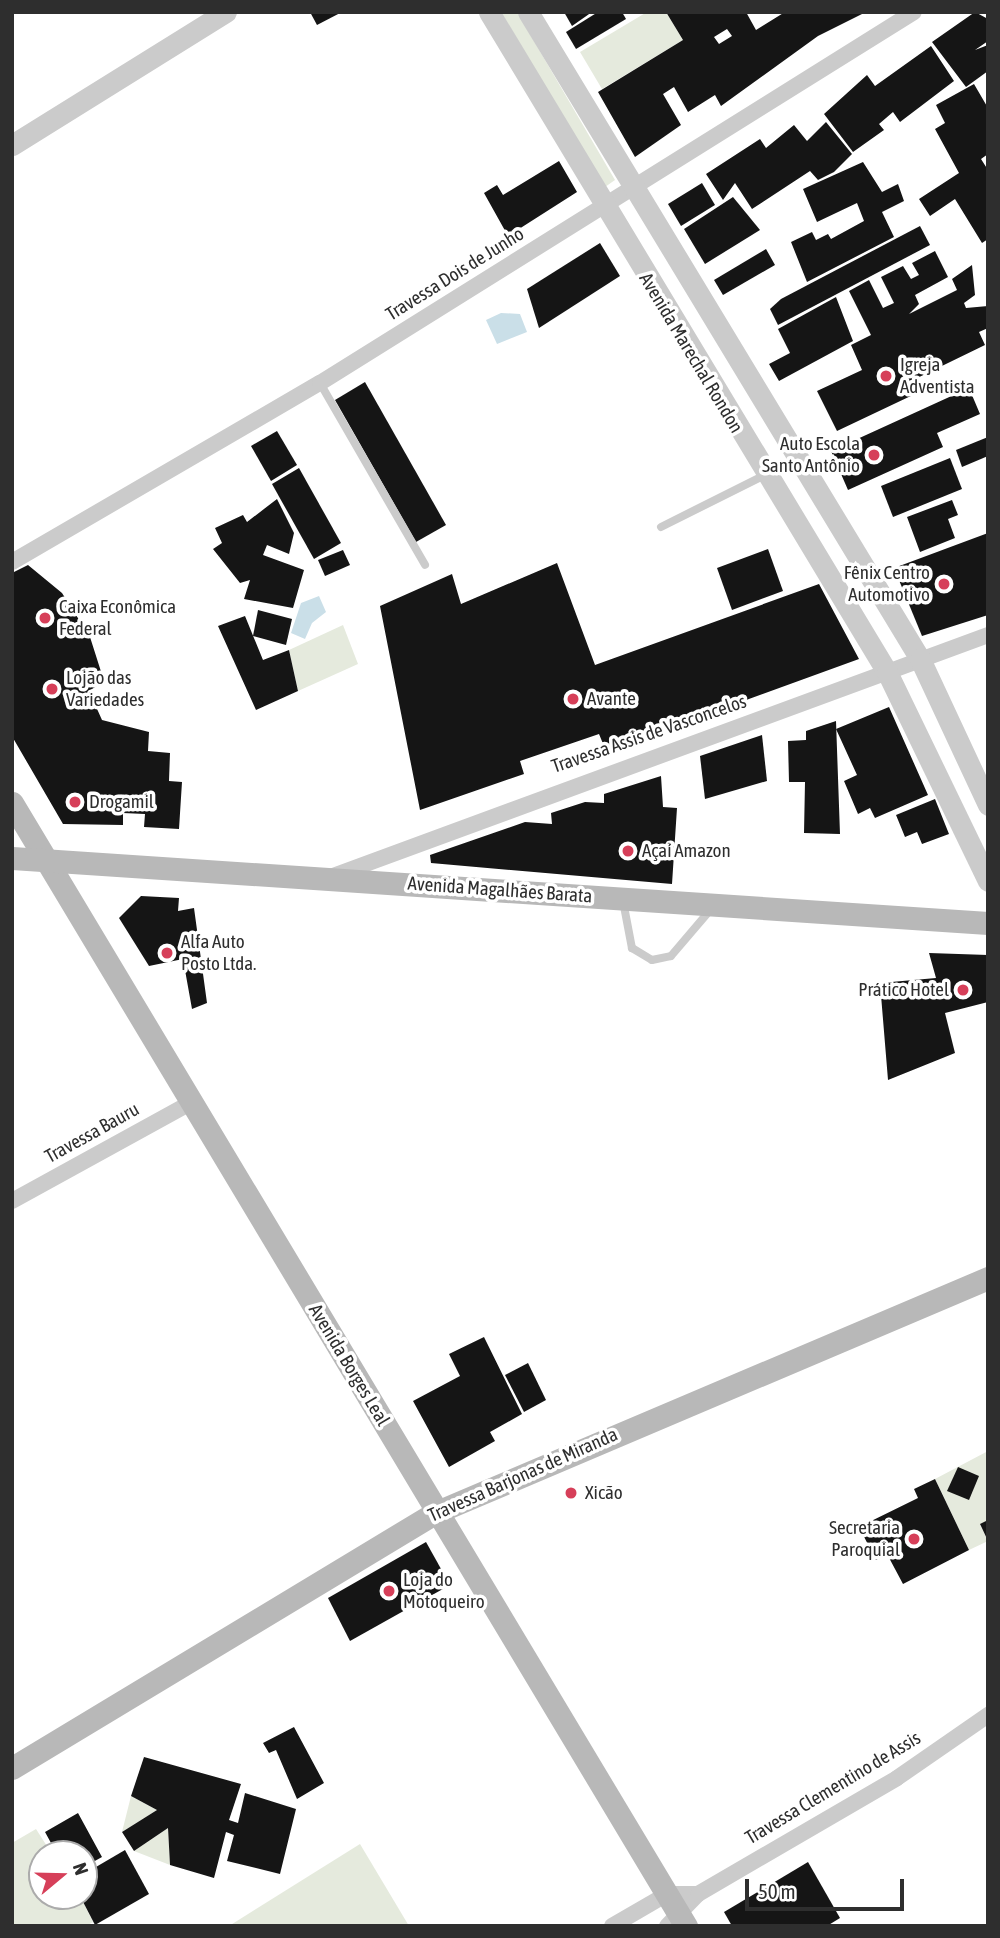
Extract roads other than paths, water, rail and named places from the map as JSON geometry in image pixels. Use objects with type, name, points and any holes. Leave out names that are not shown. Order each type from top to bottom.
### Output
[{"type":"main road","name":"Avenida Borges Leal","points":[[12,803],[667,1894],[678,1923]]},
{"type":"main road","name":"Avenida Magalhães Barata","points":[[12,858],[988,923]]},
{"type":"main road","name":"Travessa Barjonas de Miranda","points":[[12,1768],[437,1512],[988,1278]]},
{"type":"street","points":[[12,145],[226,12]]},
{"type":"street","name":"Avenida Marechal Rondon","points":[[489,12],[602,206],[887,672],[988,881]]},
{"type":"street","name":"Avenida Marechal Rondon","points":[[528,12],[920,659],[988,805]]},
{"type":"street","name":"Travessa Dois de Junho","points":[[12,562],[320,383],[914,12]]},
{"type":"street","name":"Travessa Assis de Vasconcelos","points":[[326,879],[557,788],[988,635]]},
{"type":"street","name":"Travessa Bauru","points":[[12,1200],[192,1102]]},
{"type":"street","name":"Travessa Clementino de Assis","points":[[678,1923],[698,1894],[897,1778],[988,1715]]},
{"type":"street","points":[[612,1926],[667,1894],[698,1894]]},
{"type":"lane","points":[[320,383],[425,565]]},
{"type":"lane","points":[[661,527],[766,475]]},
{"type":"lane","points":[[622,898],[632,947],[652,960],[681,946],[713,905]]},
{"type":"water","points":[[501,313],[520,314],[527,332],[497,344],[486,320]]},
{"type":"water","points":[[319,596],[326,612],[312,623],[305,639],[291,633],[301,603]]},
{"type":"place","name":"Igreja Adventista","points":[[886,376]]},
{"type":"place","name":"Auto Escola Santo Antônio","points":[[874,455]]},
{"type":"place","name":"Fênix Centro Automotivo","points":[[944,584]]},
{"type":"place","name":"Caixa Econômica Federal","points":[[45,618]]},
{"type":"place","name":"Lojão das Variedades","points":[[52,689]]},
{"type":"place","name":"Avante","points":[[573,699]]},
{"type":"place","name":"Drogamil","points":[[75,802]]},
{"type":"place","name":"Açaí Amazon","points":[[628,851]]},
{"type":"place","name":"Alfa Auto Posto Ltda.","points":[[167,953]]},
{"type":"place","name":"Prático Hotel","points":[[963,990]]},
{"type":"place","name":"Xicão","points":[[571,1493]]},
{"type":"place","name":"Secretaria Paroquial","points":[[914,1539]]},
{"type":"place","name":"Loja do Motoqueiro","points":[[389,1591]]}]
